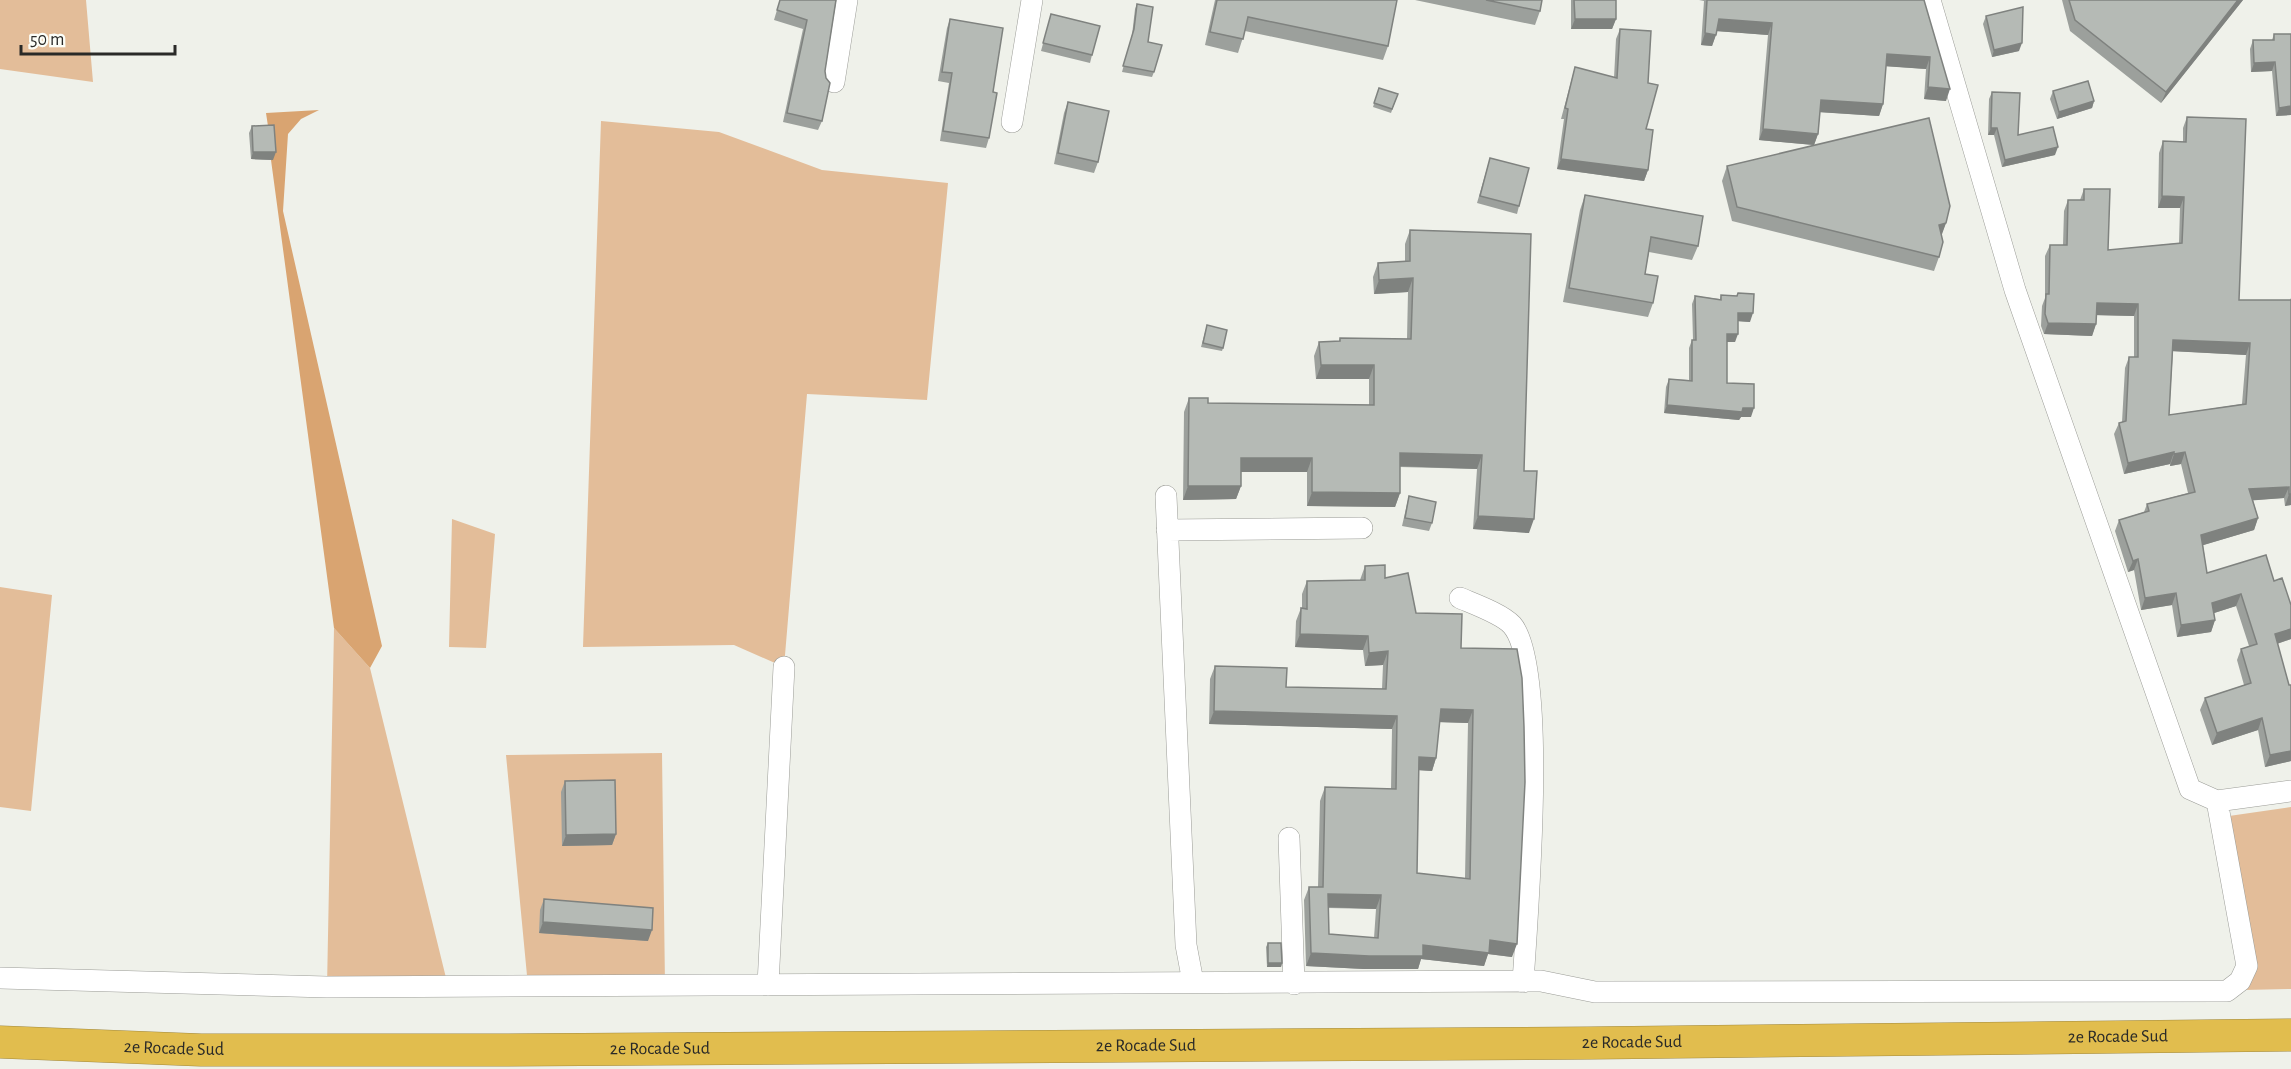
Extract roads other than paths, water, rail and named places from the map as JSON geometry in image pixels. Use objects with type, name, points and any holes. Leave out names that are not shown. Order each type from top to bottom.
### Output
[{"type":"highway","name":"2e Rocade Sud","points":[[0,1042],[201,1050],[520,1050],[1603,1043],[2291,1035]]},
{"type":"street","points":[[834,82],[847,0]]},
{"type":"street","points":[[1012,122],[1032,0]]},
{"type":"street","points":[[1930,0],[2014,290],[2190,789],[2217,801],[2291,791]]},
{"type":"street","points":[[1166,496],[1186,945],[1193,982]]},
{"type":"street","points":[[1167,530],[1362,528]]},
{"type":"street","points":[[1460,598],[1511,624],[1518,635],[1530,692],[1531,856],[1523,982]]},
{"type":"street","points":[[768,985],[784,668]]},
{"type":"street","points":[[0,978],[327,987],[1541,981],[1595,992],[2227,991],[2240,981],[2247,966],[2217,801]]},
{"type":"street","points":[[1289,838],[1294,984]]}]
